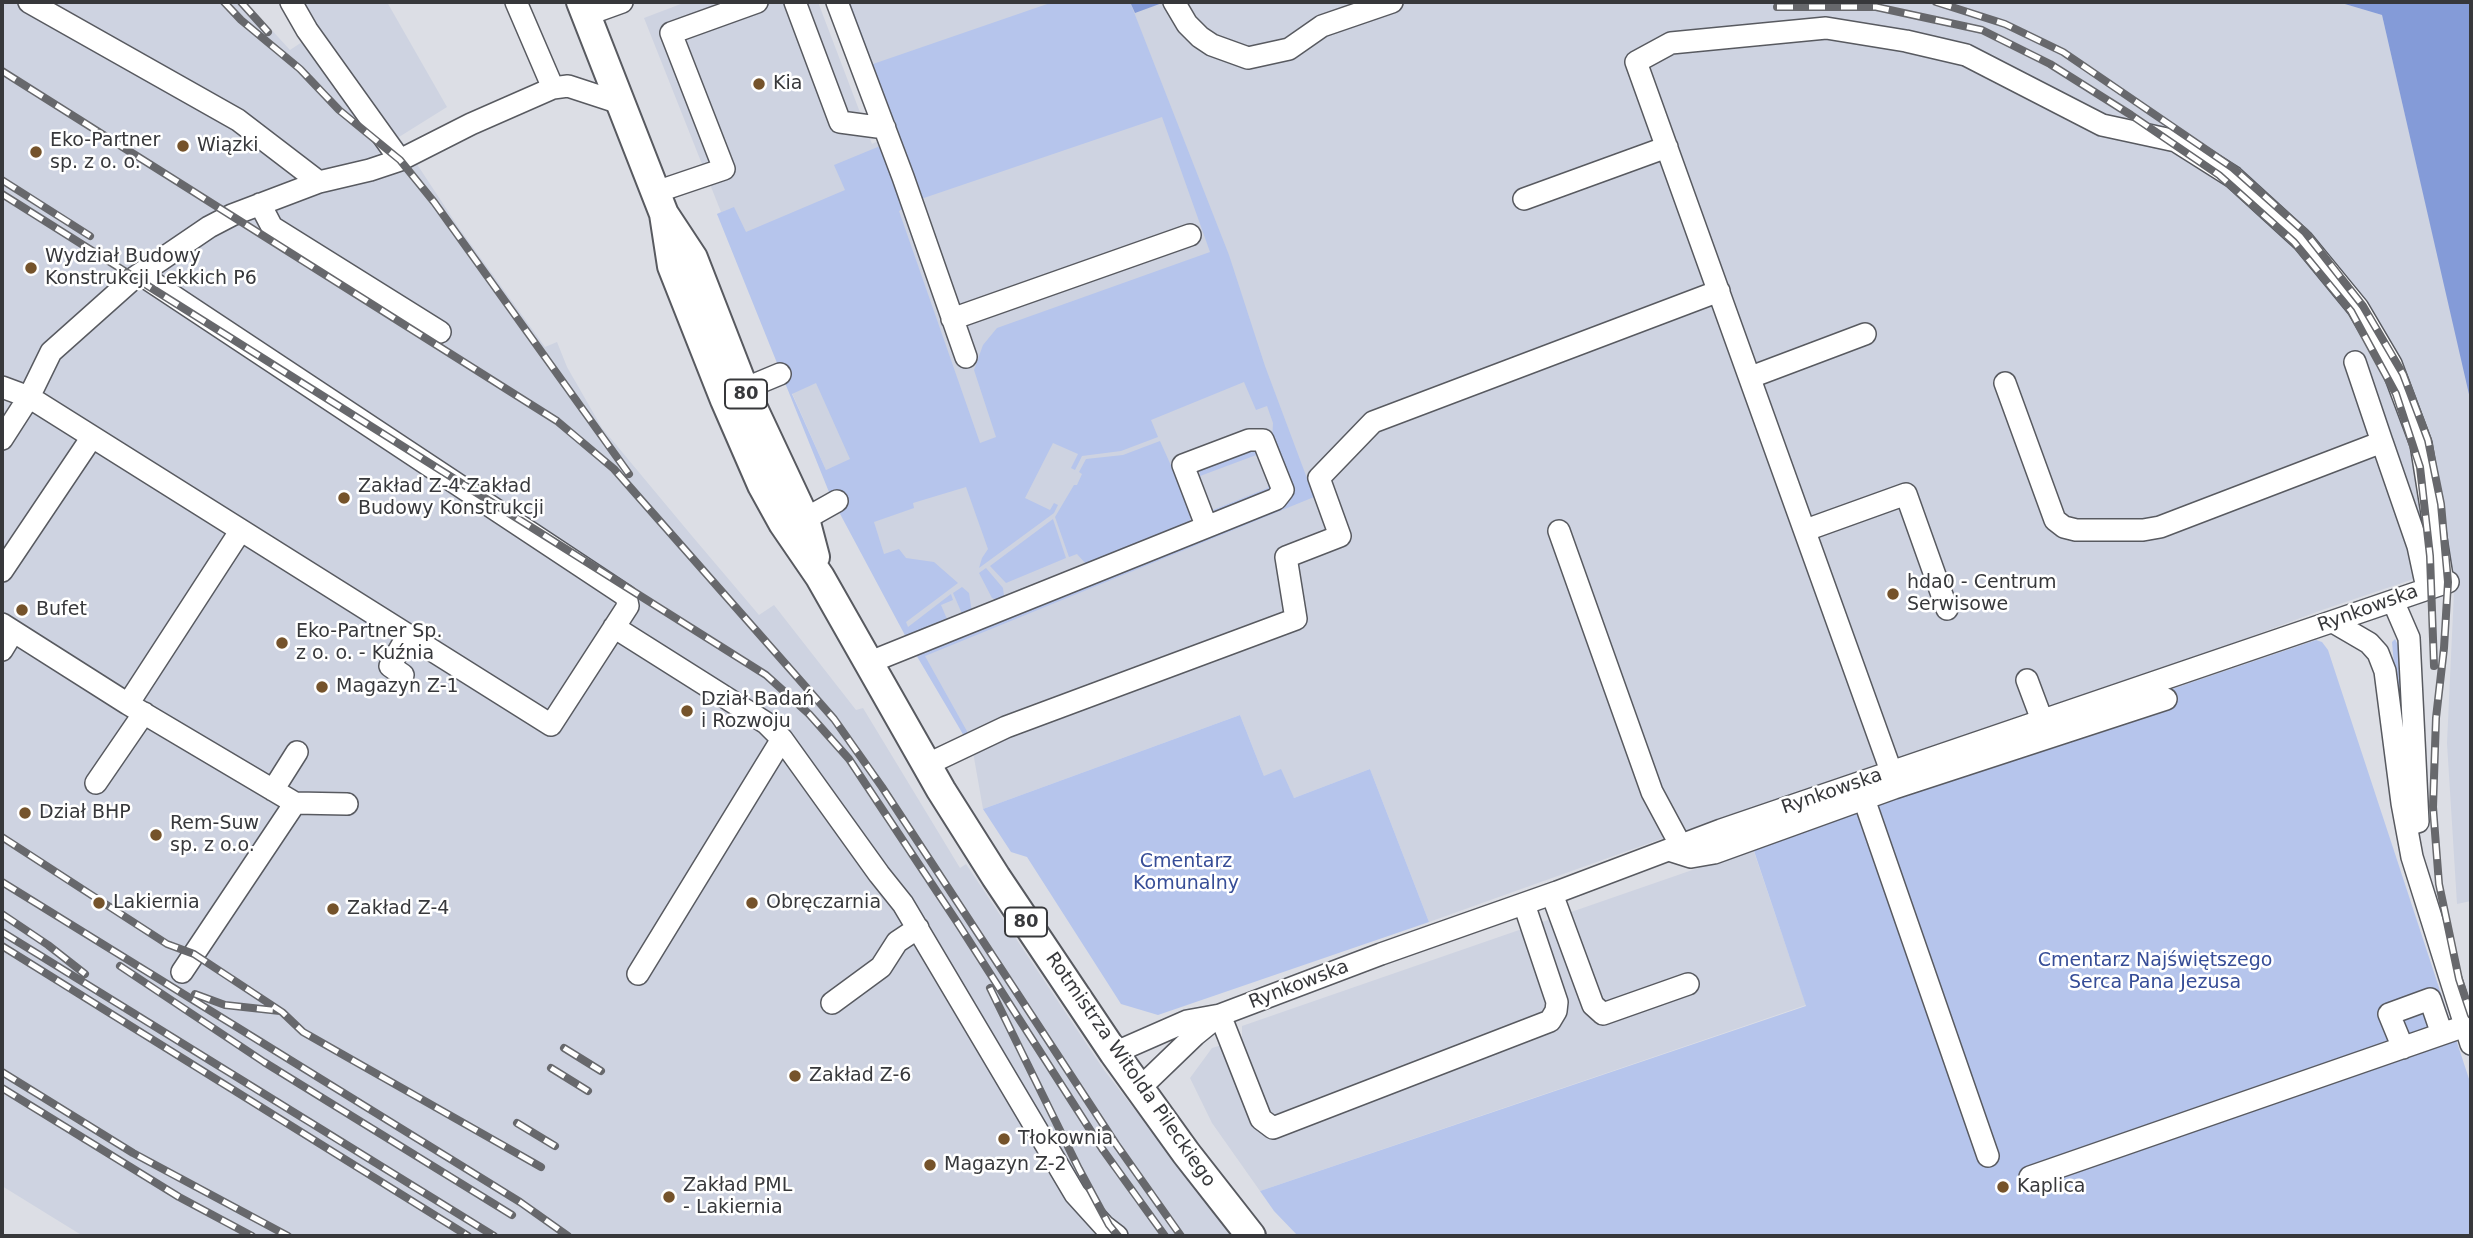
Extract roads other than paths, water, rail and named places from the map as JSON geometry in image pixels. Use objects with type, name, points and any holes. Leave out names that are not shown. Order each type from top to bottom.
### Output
[{"type":"main road","name":"Rotmistrza Witolda Pileckiego","points":[[583,8],[660,203],[693,258],[744,389],[804,519],[820,577]]},
{"type":"main road","name":"Rotmistrza Witolda Pileckiego","points":[[660,203],[672,266],[725,400],[762,485],[783,523],[820,577],[926,765],[989,866],[1114,1053],[1251,1236]]},
{"type":"street","points":[[29,2],[238,120],[319,182]]},
{"type":"street","points":[[291,2],[307,30],[400,160]]},
{"type":"street","points":[[516,2],[553,88]]},
{"type":"street","points":[[583,8],[622,2]]},
{"type":"street","points":[[660,203],[724,169],[671,33],[757,2]]},
{"type":"street","points":[[795,2],[840,122],[885,128]]},
{"type":"street","points":[[836,2],[885,128],[966,357]]},
{"type":"street","points":[[1175,6],[1187,24],[1213,45],[1248,58],[1289,48],[1322,26],[1392,2]]},
{"type":"street","points":[[1891,771],[1636,62],[1671,43],[1826,28],[1906,41],[1966,55],[2102,125],[2176,141],[2233,177],[2303,242],[2358,308],[2390,364],[2421,444],[2439,584]]},
{"type":"street","points":[[2,439],[29,397],[51,352],[141,274],[209,227],[232,215],[319,182],[400,160],[471,124],[553,88],[568,86],[620,103]]},
{"type":"street","points":[[1524,199],[1667,147]]},
{"type":"street","points":[[260,204],[272,227],[440,332]]},
{"type":"street","points":[[952,319],[1190,235]]},
{"type":"street","points":[[2,387],[29,397],[551,725],[628,606],[626,596],[141,274]]},
{"type":"street","points":[[926,765],[1006,727],[1296,619],[1286,557],[1340,536],[1319,478],[1373,422],[1719,291]]},
{"type":"street","points":[[1751,377],[1865,334]]},
{"type":"street","points":[[2355,362],[2417,546],[2439,584]]},
{"type":"street","points":[[744,389],[780,374]]},
{"type":"street","points":[[2005,383],[2055,520],[2064,527],[2076,530],[2143,530],[2160,527],[2382,442]]},
{"type":"street","points":[[2,571],[92,436]]},
{"type":"street","points":[[868,663],[1276,499],[1283,490],[1263,440],[1249,440],[1183,465],[1206,525]]},
{"type":"street","points":[[1806,530],[1906,494],[1947,609]]},
{"type":"street","points":[[804,519],[837,501]]},
{"type":"street","points":[[96,783],[241,530]]},
{"type":"street","points":[[1559,531],[1675,848],[1691,857],[1714,853],[1864,799],[2166,699]]},
{"type":"street","name":"Rynkowska","points":[[1114,1053],[1187,1021],[1220,1015],[1381,954],[1891,771],[2439,584]]},
{"type":"street","points":[[2393,601],[2409,638],[2416,798],[2434,924]]},
{"type":"street","points":[[2030,1177],[2442,1034],[2468,1035],[2434,924],[2422,895],[2409,843],[2385,671],[2378,653],[2369,643],[2333,622]]},
{"type":"street","points":[[614,627],[766,723],[782,738],[903,904],[1075,1194],[1104,1226],[1117,1236]]},
{"type":"street","points":[[2,650],[8,628],[136,709],[295,803],[347,804]]},
{"type":"street","points":[[403,675],[390,666],[408,635]]},
{"type":"street","points":[[2027,680],[2042,720]]},
{"type":"street","points":[[638,974],[782,738]]},
{"type":"street","points":[[274,790],[297,752]]},
{"type":"street","points":[[1864,799],[1988,1156]]},
{"type":"street","points":[[182,972],[295,803]]},
{"type":"street","points":[[1552,894],[1593,1005],[1603,1014],[1688,984]]},
{"type":"street","points":[[1220,1015],[1261,1119],[1273,1128],[1550,1021],[1556,1011],[1557,1002],[1524,904]]},
{"type":"street","points":[[832,1003],[881,967],[897,942],[918,928]]},
{"type":"street","points":[[2403,1048],[2389,1014],[2430,999],[2442,1034]]},
{"type":"street","name":"Rynkowska","points":[[1140,1088],[1220,1015]]},
{"type":"railway","points":[[224,2],[241,20],[300,69],[339,110],[400,160],[434,202],[629,474]]},
{"type":"railway","points":[[241,2],[268,32]]},
{"type":"railway","points":[[1936,2],[2005,24],[2063,52],[2233,168],[2305,232],[2363,306],[2403,374],[2428,440],[2441,504],[2448,582],[2436,718],[2433,807],[2439,884],[2459,979],[2471,1015]]},
{"type":"railway","points":[[1777,7],[1876,7],[1982,30],[2050,64],[2131,115],[2219,175],[2294,242],[2351,311],[2396,394],[2420,467],[2430,556],[2434,666]]},
{"type":"railway","points":[[2,71],[557,421],[614,469],[834,719],[882,787],[1116,1144],[1181,1236]]},
{"type":"railway","points":[[2,180],[90,236]]},
{"type":"railway","points":[[2,194],[766,675],[809,714],[849,759],[1103,1150],[1165,1236]]},
{"type":"railway","points":[[2,837],[167,944],[194,954],[282,1012],[303,1032],[541,1167]]},
{"type":"railway","points":[[2,882],[520,1202],[568,1236]]},
{"type":"railway","points":[[2,914],[85,974]]},
{"type":"railway","points":[[2,932],[494,1236]]},
{"type":"railway","points":[[2,946],[468,1236]]},
{"type":"railway","points":[[120,966],[264,1062],[512,1215]]},
{"type":"railway","points":[[990,988],[1079,1169],[1109,1225],[1118,1236]]},
{"type":"railway","points":[[195,994],[225,1005],[280,1011]]},
{"type":"railway","points":[[564,1048],[601,1071]]},
{"type":"railway","points":[[551,1068],[588,1091]]},
{"type":"railway","points":[[2,1072],[133,1153],[288,1236]]},
{"type":"railway","points":[[2,1088],[179,1197],[252,1236]]},
{"type":"railway","points":[[517,1123],[555,1146]]},
{"type":"place","name":"Kia","points":[[759,84]]},
{"type":"place","name":"Wiązki","points":[[183,146]]},
{"type":"place","name":"Eko-Partner sp. z o. o.","points":[[36,152]]},
{"type":"place","name":"Wydział Budowy Konstrukcji Lekkich P6","points":[[31,268]]},
{"type":"place","name":"Zakład Z-4 Zakład Budowy Konstrukcji","points":[[344,498]]},
{"type":"place","name":"hda0 - Centrum Serwisowe","points":[[1893,594]]},
{"type":"place","name":"Bufet","points":[[22,610]]},
{"type":"place","name":"Eko-Partner Sp. z o. o. - Kuźnia","points":[[282,643]]},
{"type":"place","name":"Magazyn Z-1","points":[[322,687]]},
{"type":"place","name":"Dział Badań i Rozwoju","points":[[687,711]]},
{"type":"place","name":"Dział BHP","points":[[25,813]]},
{"type":"place","name":"Rem-Suw sp. z o.o.","points":[[156,835]]},
{"type":"place","name":"Lakiernia","points":[[99,903]]},
{"type":"place","name":"Obręczarnia","points":[[752,903]]},
{"type":"place","name":"Zakład Z-4","points":[[333,909]]},
{"type":"place","name":"Zakład Z-6","points":[[795,1076]]},
{"type":"place","name":"Tłokownia","points":[[1004,1139]]},
{"type":"place","name":"Magazyn Z-2","points":[[930,1165]]},
{"type":"place","name":"Kaplica","points":[[2003,1187]]},
{"type":"place","name":"Zakład PML - Lakiernia","points":[[669,1197]]},
{"type":"park label","name":"Cmentarz Komunalny","points":[[1186,873]]},
{"type":"park label","name":"Cmentarz Najświętszego Serca Pana Jezusa","points":[[2155,972]]}]
